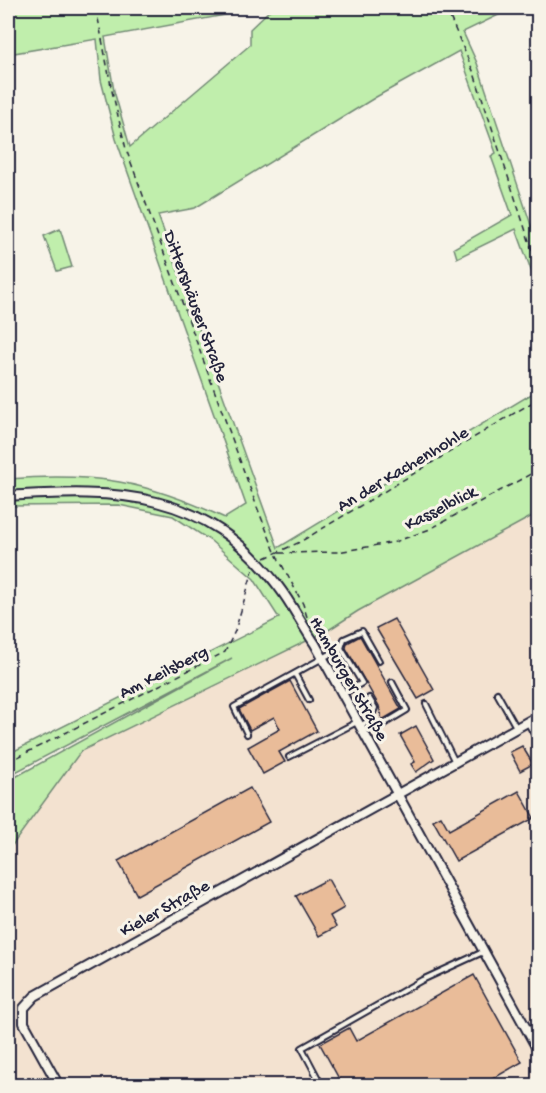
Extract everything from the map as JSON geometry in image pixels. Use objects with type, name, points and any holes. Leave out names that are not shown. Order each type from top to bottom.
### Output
[{"type":"street","name":"Hamburger Straße","points":[[8,496],[85,492],[141,497],[197,517],[234,542],[258,563],[279,587],[322,658],[538,1050]]},
{"type":"street","name":"Kieler Straße","points":[[58,1086],[24,1023],[24,1008],[35,996],[538,716]]},
{"type":"lane","points":[[342,694],[362,683],[342,648],[344,639],[362,631],[380,661]]},
{"type":"lane","points":[[247,734],[234,707],[342,648]]},
{"type":"lane","points":[[295,674],[309,700]]},
{"type":"lane","points":[[289,757],[358,724],[370,720],[382,725],[407,710],[392,682]]},
{"type":"lane","points":[[497,693],[516,728]]},
{"type":"lane","points":[[369,698],[375,708],[370,720]]},
{"type":"lane","points":[[426,704],[455,762]]},
{"type":"lane","points":[[527,722],[538,742]]},
{"type":"lane","points":[[322,1086],[302,1048],[422,980],[483,952]]},
{"type":"path","name":"Dittershäuser Straße","points":[[96,8],[111,91],[126,149],[276,554],[303,604]]},
{"type":"path","points":[[446,8],[474,73],[538,268]]},
{"type":"path","name":"An der Kachenhohle","points":[[276,554],[300,542],[538,399]]},
{"type":"path","name":"Kasselblick","points":[[276,554],[338,552],[395,542],[430,529],[538,470]]},
{"type":"path","points":[[258,563],[276,554]]},
{"type":"path","name":"Am Keilsberg","points":[[8,762],[225,652],[235,631],[247,585],[258,563]]},
{"type":"shaded area","points":[[538,513],[538,1085],[8,1086],[8,851],[81,751],[327,631],[358,611]]},
{"type":"green space","points":[[8,8],[263,8],[105,37],[114,91],[130,147],[250,45],[250,29],[272,8],[513,8],[463,32],[477,63],[538,246],[538,289],[516,229],[457,258],[454,248],[512,215],[491,156],[496,153],[459,51],[376,97],[195,208],[158,215],[278,548],[538,390],[538,513],[358,611],[327,631],[81,751],[8,851],[8,781],[232,658],[8,776],[8,754],[279,618],[254,579],[211,541],[173,516],[119,505],[8,506],[8,479],[39,477],[120,482],[170,495],[225,518],[246,505],[116,139],[101,80],[97,39],[8,54]]},
{"type":"green space","points":[[60,229],[72,267],[57,271],[44,236]]},
{"type":"building","points":[[394,619],[434,690],[418,699],[376,628]]},
{"type":"building","points":[[360,636],[401,709],[382,720],[379,706],[346,648],[347,643]]},
{"type":"building","points":[[290,681],[317,731],[279,752],[285,762],[263,774],[248,747],[280,729],[274,717],[250,730],[239,709]]},
{"type":"building","points":[[416,726],[434,759],[416,772],[411,764],[415,762],[400,735]]},
{"type":"building","points":[[522,746],[533,764],[520,771],[510,752]]},
{"type":"building","points":[[250,788],[269,822],[137,895],[118,861]]},
{"type":"building","points":[[519,791],[534,818],[456,861],[433,820],[441,816],[449,830]]},
{"type":"building","points":[[328,879],[344,908],[330,916],[336,927],[319,936],[296,896]]},
{"type":"building","points":[[474,975],[522,1062],[480,1086],[343,1086],[320,1044],[349,1028],[356,1041]]}]
